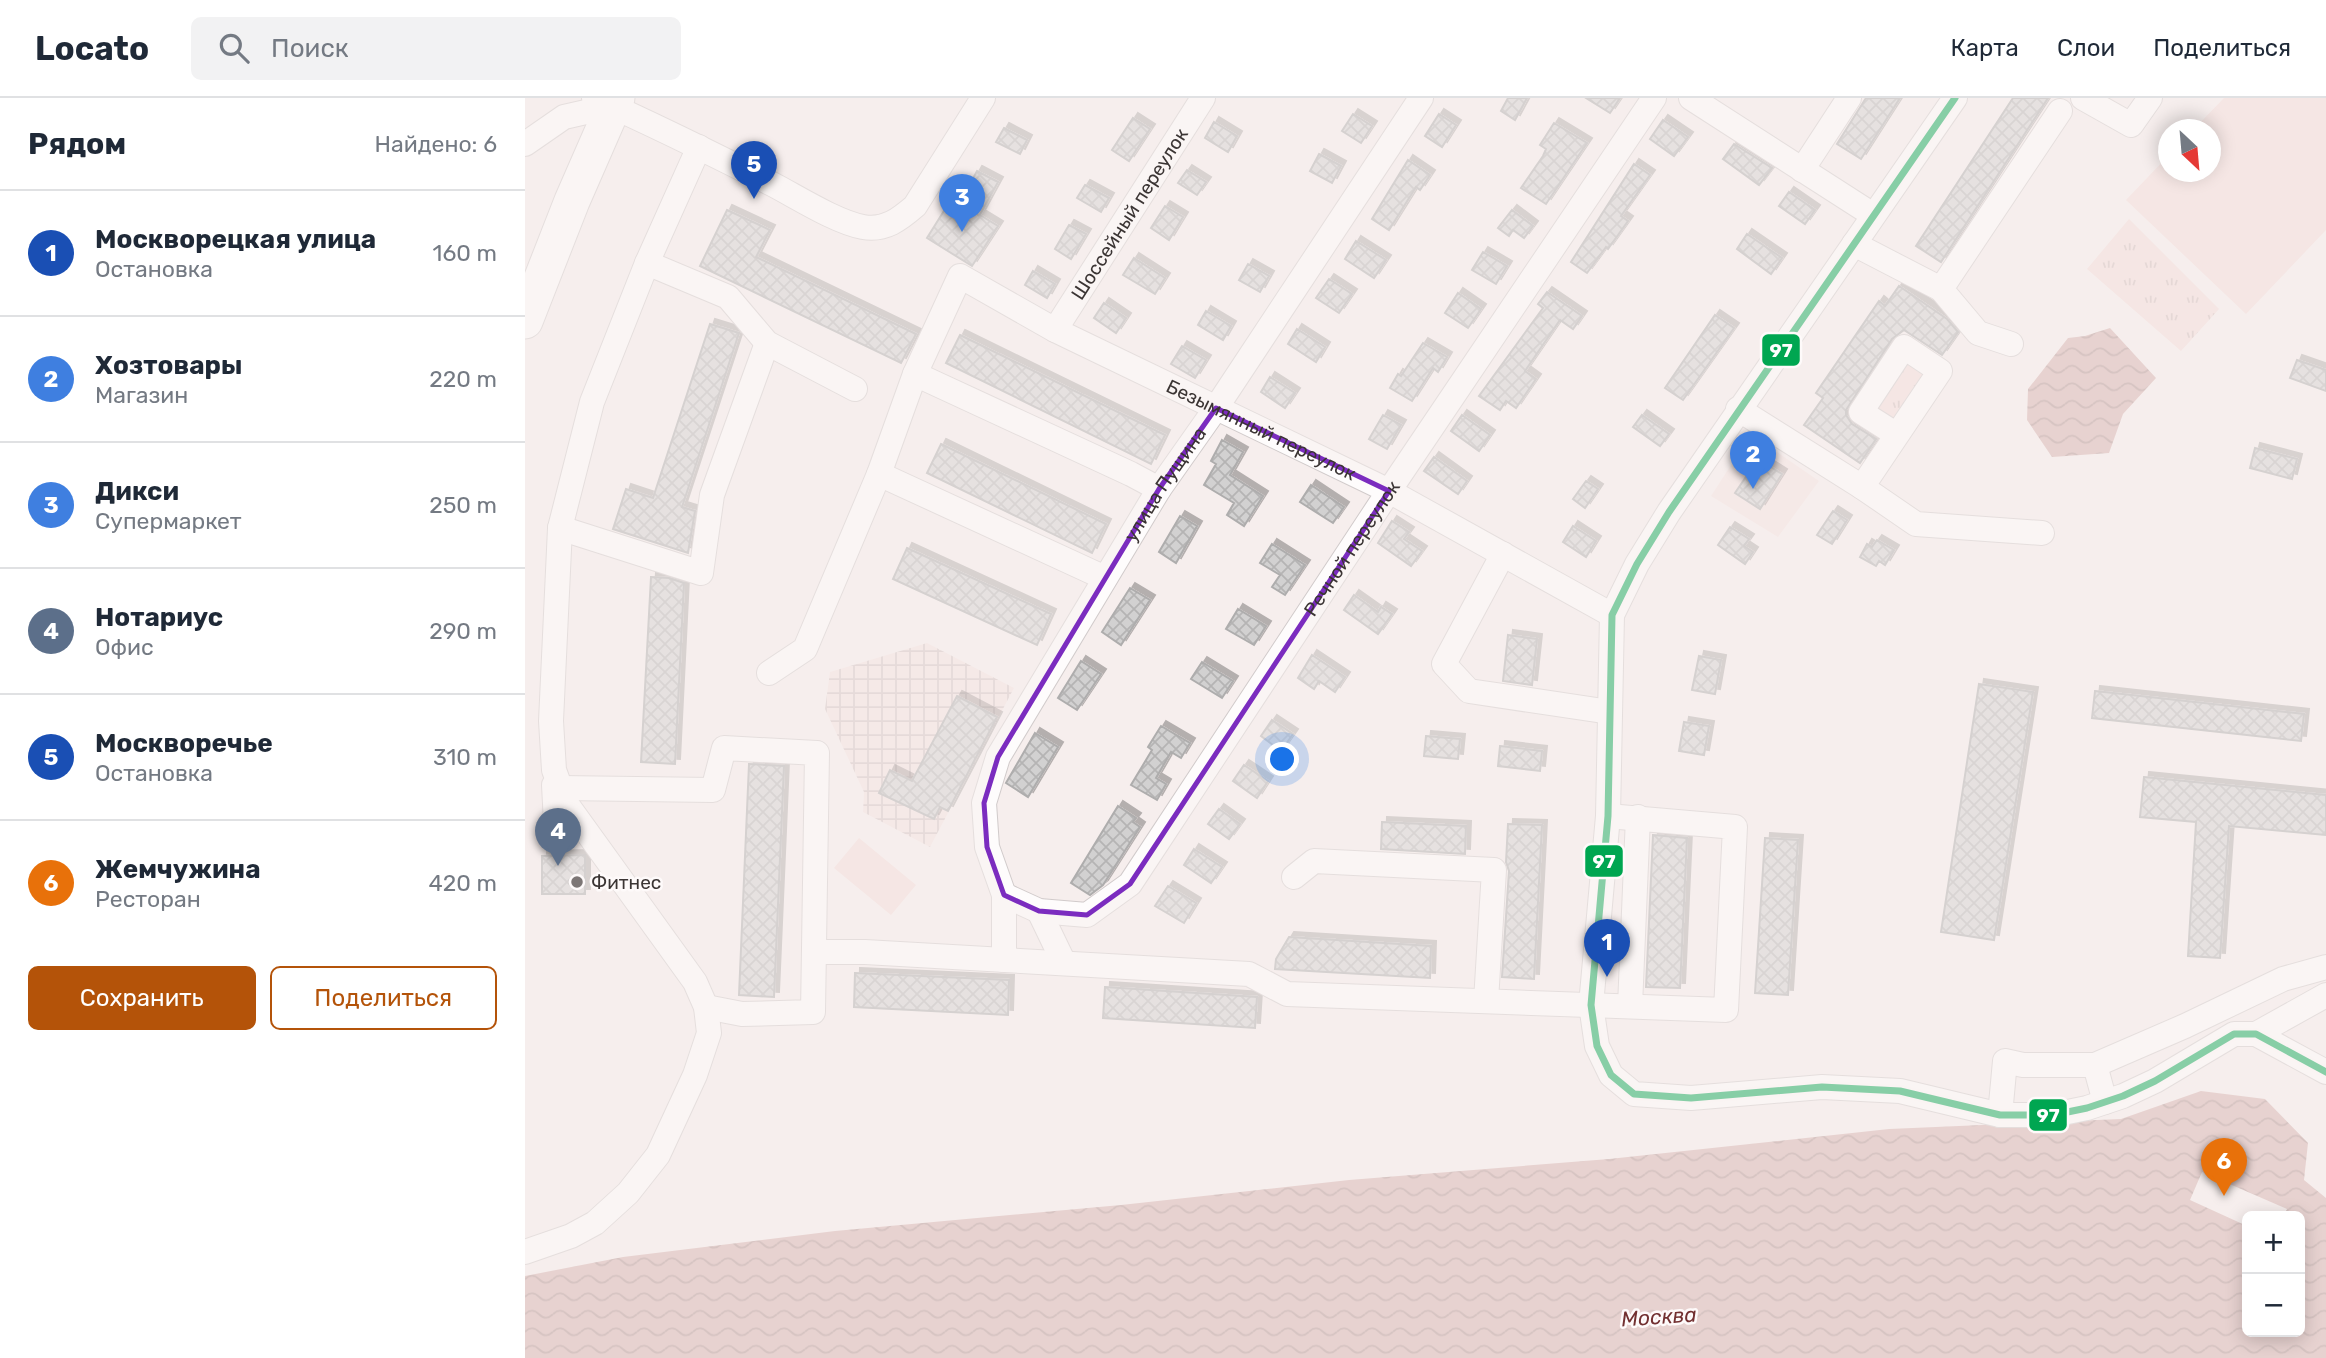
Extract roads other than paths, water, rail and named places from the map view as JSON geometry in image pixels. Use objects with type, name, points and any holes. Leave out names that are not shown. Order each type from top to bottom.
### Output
[{"type":"highway","points":[[525,321],[607,101]]},
{"type":"street","points":[[525,144],[564,117],[607,101],[834,215],[863,227],[882,227],[900,220],[915,206],[983,98]]},
{"type":"street","name":"Шоссейный переулок","points":[[1055,330],[1203,98]]},
{"type":"street","name":"улица Пущина","points":[[1004,960],[1004,895],[987,847],[984,803],[998,757],[1159,489],[1216,408],[1421,98]]},
{"type":"street","name":"Речной переулок","points":[[1004,895],[1039,911],[1087,915],[1130,884],[1389,491],[1654,98]]},
{"type":"street","points":[[1691,98],[1873,215]]},
{"type":"street","points":[[1802,170],[1849,98]]},
{"type":"street","points":[[1955,98],[1669,512],[1637,564],[1612,615],[1608,816],[1591,1005],[1597,1046],[1611,1075],[1634,1094],[1691,1098],[1822,1087],[1900,1091],[2000,1115],[2053,1115],[2105,1102],[2155,1081],[2234,1034],[2256,1034],[2326,1072]]},
{"type":"street","points":[[2083,98],[2131,125],[2150,98]]},
{"type":"street","points":[[1941,289],[2060,111]]},
{"type":"street","points":[[557,841],[557,779],[551,721],[560,527],[592,402],[647,263],[699,147]]},
{"type":"street","points":[[1854,244],[1941,289],[1978,333],[2011,344]]},
{"type":"street","points":[[647,263],[728,297],[767,343],[855,389]]},
{"type":"street","name":"Безымянный переулок","points":[[915,374],[961,276],[1055,330],[1389,491],[1612,615]]},
{"type":"street","points":[[560,527],[701,573],[712,495],[767,343]]},
{"type":"street","points":[[769,673],[805,649],[879,474],[915,374],[1159,489]]},
{"type":"street","points":[[1738,409],[1916,523],[2042,533]]},
{"type":"street","points":[[1862,487],[1896,435]]},
{"type":"street","points":[[879,474],[1105,578]]},
{"type":"street","points":[[1503,554],[1444,664],[1469,691],[1610,712]]},
{"type":"street","points":[[557,779],[713,790],[724,748],[817,753],[813,1012],[742,1014],[706,1007]]},
{"type":"street","points":[[525,1252],[571,1236],[595,1223],[628,1193],[658,1155],[695,1076],[709,1033],[706,1007],[695,982],[566,803],[557,779]]},
{"type":"street","points":[[814,952],[865,952],[1249,974],[1287,994],[1726,1010],[1735,827],[1608,816]]},
{"type":"street","points":[[1630,1006],[1638,817]]},
{"type":"street","points":[[1294,877],[1314,861],[1494,870],[1486,1001]]},
{"type":"street","points":[[1039,911],[1064,963]]},
{"type":"street","points":[[2000,1115],[2005,1061],[2023,1065],[2095,1065],[2283,979],[2326,967]]},
{"type":"street","points":[[2256,1034],[2326,995]]},
{"type":"street","points":[[2095,1065],[2105,1102]]},
{"type":"water","points":[[2110,328],[2156,378],[2123,414],[2109,453],[2052,457],[2027,420],[2028,389],[2068,338]]},
{"type":"water","name":"Москва","points":[[2201,1091],[2265,1099],[2308,1143],[2304,1180],[2326,1198],[2326,1358],[525,1358],[525,1276],[623,1257],[835,1231],[1121,1205],[1349,1180],[1609,1159],[1889,1129],[2121,1119]]},
{"type":"place","name":"Москворечье","points":[[754,199]]},
{"type":"place","name":"Дикси","points":[[962,232]]},
{"type":"place","name":"Хозтовары","points":[[1753,489]]},
{"type":"place","name":"Нотариус","points":[[558,866]]},
{"type":"place","name":"Фитнес","points":[[577,882]]},
{"type":"place","name":"Москворецкая улица","points":[[1607,977]]},
{"type":"place","name":"Жемчужина","points":[[2224,1196]]}]
